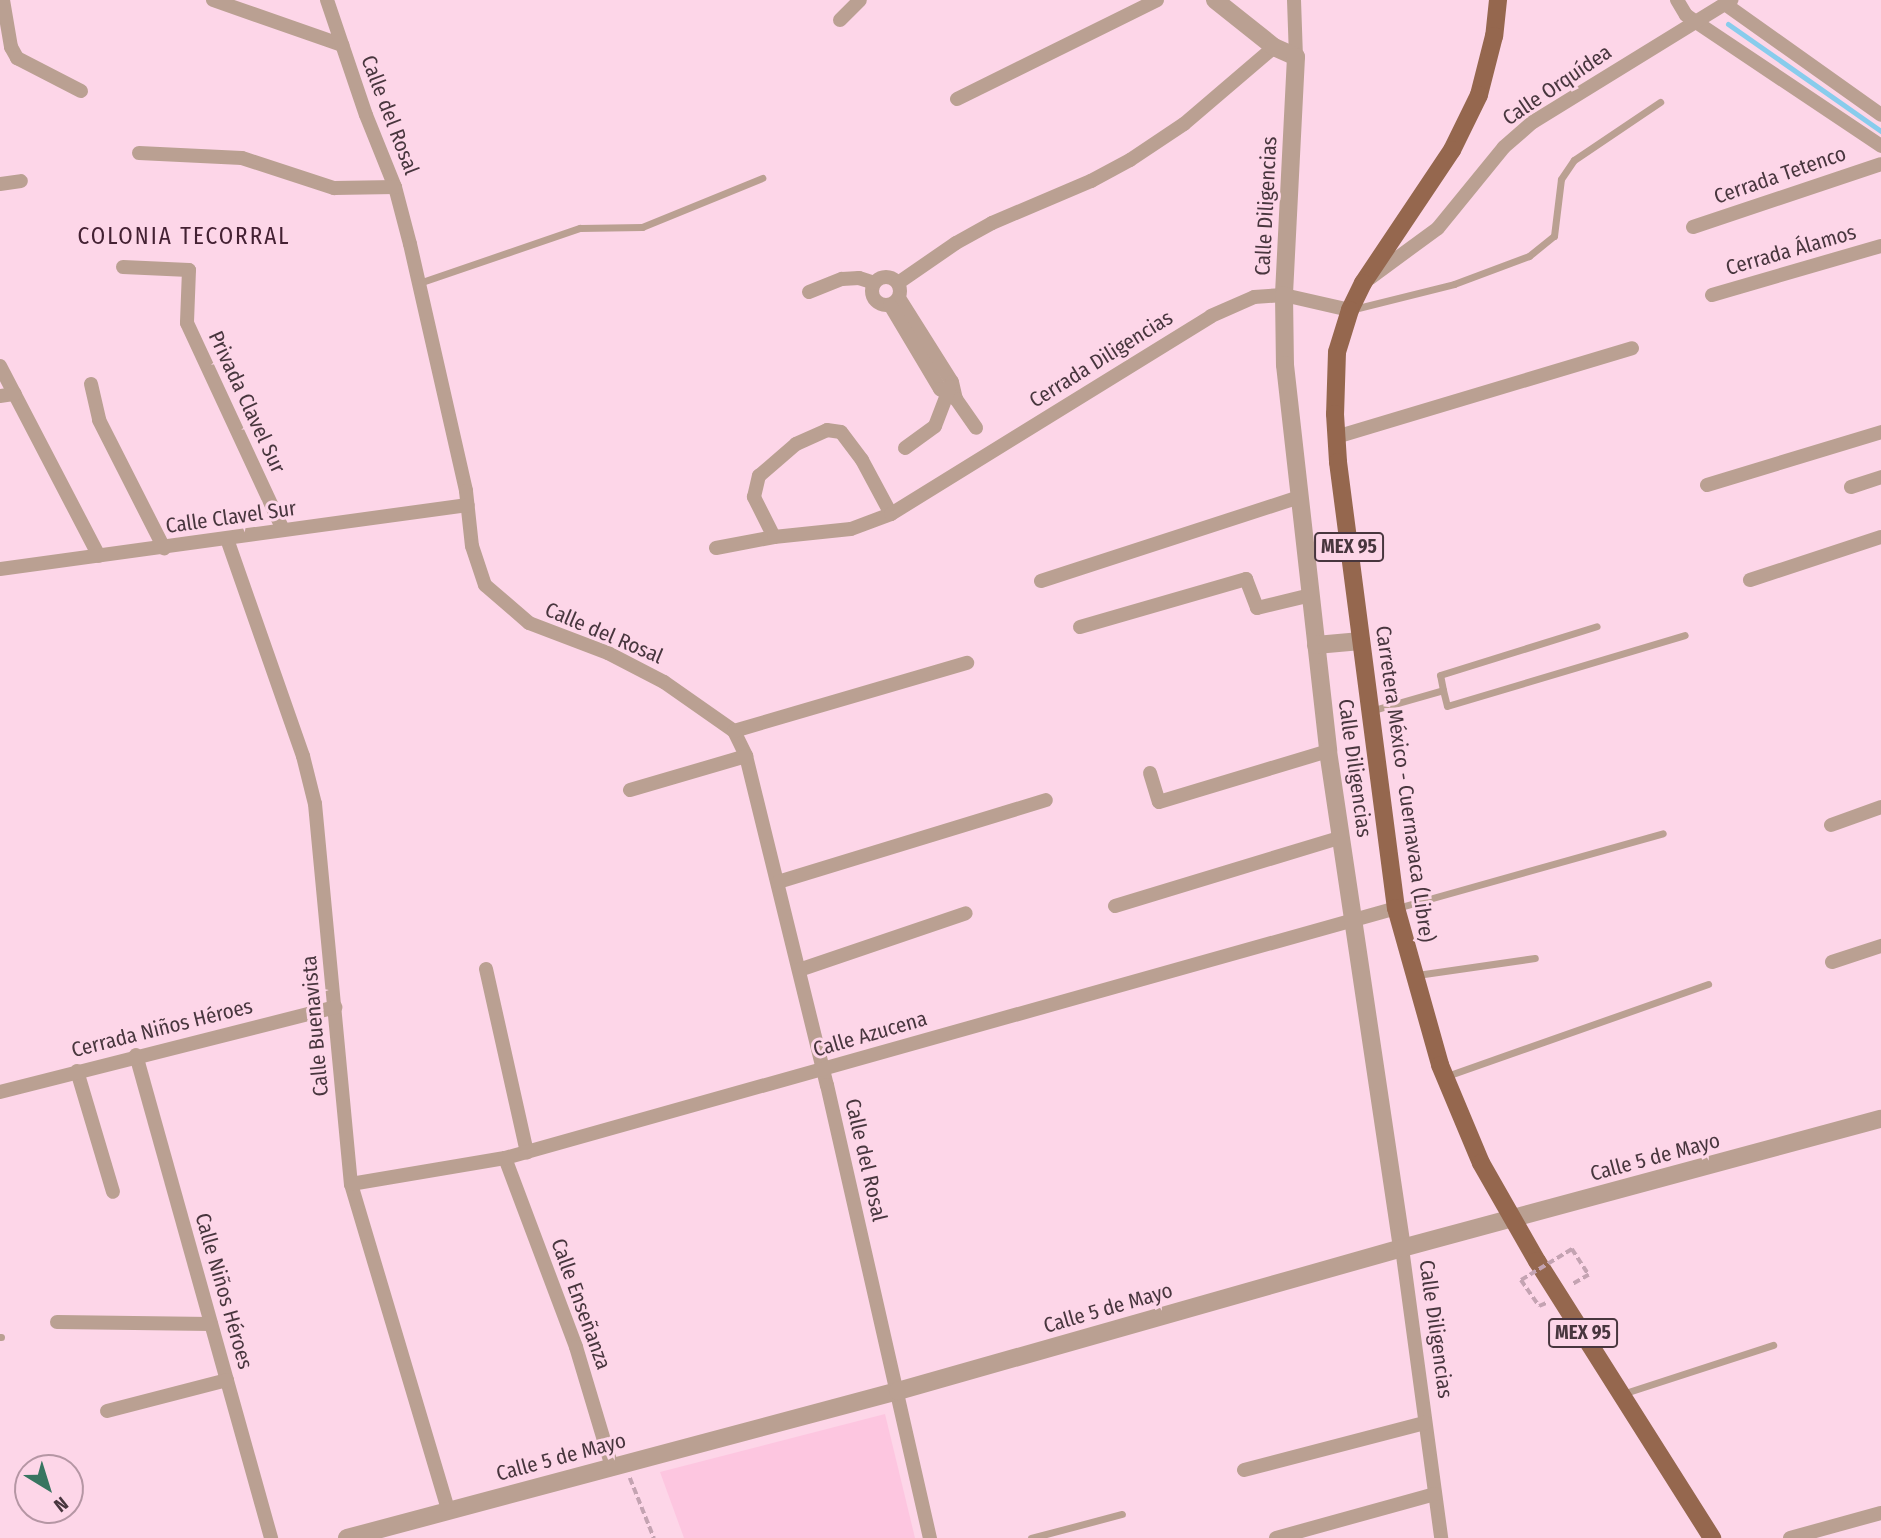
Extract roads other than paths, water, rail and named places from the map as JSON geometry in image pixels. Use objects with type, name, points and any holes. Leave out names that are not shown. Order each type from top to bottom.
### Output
[{"type":"main road","name":"Carretera México - Cuernavaca (Libre)","points":[[1498,0],[1488,66],[1467,122],[1452,150],[1363,283],[1350,310],[1337,352],[1336,437],[1396,908],[1413,976],[1444,1077],[1481,1163],[1513,1220],[1712,1538]]},
{"type":"street","points":[[214,0],[342,45]]},
{"type":"street","name":"Calle del Rosal","points":[[327,0],[395,187],[468,505],[472,545],[485,585],[529,623],[608,653],[664,682],[734,731],[746,755],[800,970],[930,1538]]},
{"type":"street","points":[[840,20],[860,0]]},
{"type":"street","points":[[957,99],[1157,0]]},
{"type":"street","points":[[1216,0],[1274,47],[1296,57]]},
{"type":"street","name":"Calle Diligencias","points":[[1294,0],[1296,57],[1284,295],[1285,365],[1328,751],[1402,1248],[1441,1538]]},
{"type":"street","points":[[1677,0],[1686,15],[1698,20],[1881,146]]},
{"type":"street","points":[[1726,3],[1881,115]]},
{"type":"street","name":"Calle Orquídea","points":[[1363,283],[1438,228],[1504,147],[1527,127],[1726,3]]},
{"type":"street","points":[[2,6],[11,47],[18,58],[81,91]]},
{"type":"street","points":[[976,428],[895,302],[898,283],[956,243],[992,223],[1091,181],[1130,160],[1184,124],[1274,47]]},
{"type":"street","points":[[139,153],[242,158],[334,188],[395,187]]},
{"type":"street","name":"Cerrada Tetenco","points":[[1693,226],[1881,164]]},
{"type":"street","points":[[0,184],[22,181]]},
{"type":"street","name":"Cerrada Álamos","points":[[1712,295],[1881,246]]},
{"type":"street","name":"Privada Clavel Sur","points":[[123,267],[189,270],[187,323],[283,530]]},
{"type":"street","points":[[809,292],[842,279],[859,278],[874,283],[889,277],[898,283]]},
{"type":"street","points":[[874,283],[874,299],[878,303],[895,302]]},
{"type":"street","name":"Cerrada Diligencias","points":[[716,548],[774,537],[851,528],[891,514],[1211,316],[1254,298],[1284,295],[1350,310]]},
{"type":"street","points":[[1336,437],[1632,348]]},
{"type":"street","points":[[0,366],[7,395],[99,556]]},
{"type":"street","points":[[91,384],[99,420],[164,548]]},
{"type":"street","points":[[905,448],[935,426],[952,392]]},
{"type":"street","points":[[774,537],[754,497],[759,476],[796,444],[827,429],[841,432],[862,460],[891,514]]},
{"type":"street","points":[[1707,485],[1881,432]]},
{"type":"street","points":[[1851,487],[1881,477]]},
{"type":"street","points":[[1041,581],[1299,496]]},
{"type":"street","name":"Calle Clavel Sur","points":[[0,569],[468,505]]},
{"type":"street","points":[[1750,580],[1881,537]]},
{"type":"street","name":"Calle Buenavista","points":[[227,540],[303,756],[315,804],[351,1184],[449,1510]]},
{"type":"street","points":[[1080,627],[1246,579],[1256,608],[1311,595]]},
{"type":"street","points":[[1316,645],[1361,640]]},
{"type":"street","points":[[734,731],[967,663]]},
{"type":"street","points":[[1150,773],[1160,802],[1328,751]]},
{"type":"street","points":[[630,790],[746,755]]},
{"type":"street","points":[[778,882],[1046,800]]},
{"type":"street","points":[[1831,825],[1881,807]]},
{"type":"street","points":[[1115,906],[1342,837]]},
{"type":"street","name":"Calle Azucena","points":[[351,1184],[505,1158],[1396,908]]},
{"type":"street","points":[[800,970],[966,913]]},
{"type":"street","points":[[1832,962],[1881,946]]},
{"type":"street","points":[[486,969],[527,1152]]},
{"type":"street","name":"Cerrada Niños Héroes","points":[[0,1092],[136,1055],[335,1007]]},
{"type":"street","name":"Calle Niños Héroes","points":[[136,1055],[271,1538]]},
{"type":"street","points":[[77,1071],[113,1192]]},
{"type":"street","name":"Calle 5 de Mayo","points":[[347,1538],[898,1391],[1402,1248],[1881,1119]]},
{"type":"street","name":"Calle Enseñanza","points":[[505,1158],[619,1465]]},
{"type":"street","points":[[57,1322],[211,1324]]},
{"type":"street","points":[[107,1411],[227,1380]]},
{"type":"street","points":[[1244,1469],[1425,1423]]},
{"type":"street","points":[[1276,1538],[1435,1494]]},
{"type":"street","points":[[1790,1538],[1881,1513]]},
{"type":"lane","points":[[1350,310],[1454,284],[1529,256],[1554,236],[1561,179],[1574,160],[1661,102]]},
{"type":"lane","points":[[419,283],[580,228],[642,227],[762,178]]},
{"type":"lane","points":[[1597,626],[1440,675],[1447,706],[1685,635]]},
{"type":"lane","points":[[1369,711],[1443,690]]},
{"type":"lane","points":[[1396,908],[1662,833]]},
{"type":"lane","points":[[1413,976],[1535,958]]},
{"type":"lane","points":[[1444,1077],[1708,984]]},
{"type":"lane","points":[[1622,1394],[1773,1345]]},
{"type":"lane","points":[[1031,1538],[1122,1514]]},
{"type":"waterway","points":[[1728,24],[1881,131]]},
{"type":"district","name":"COLONIA TECORRAL","points":[[184,236]]}]
